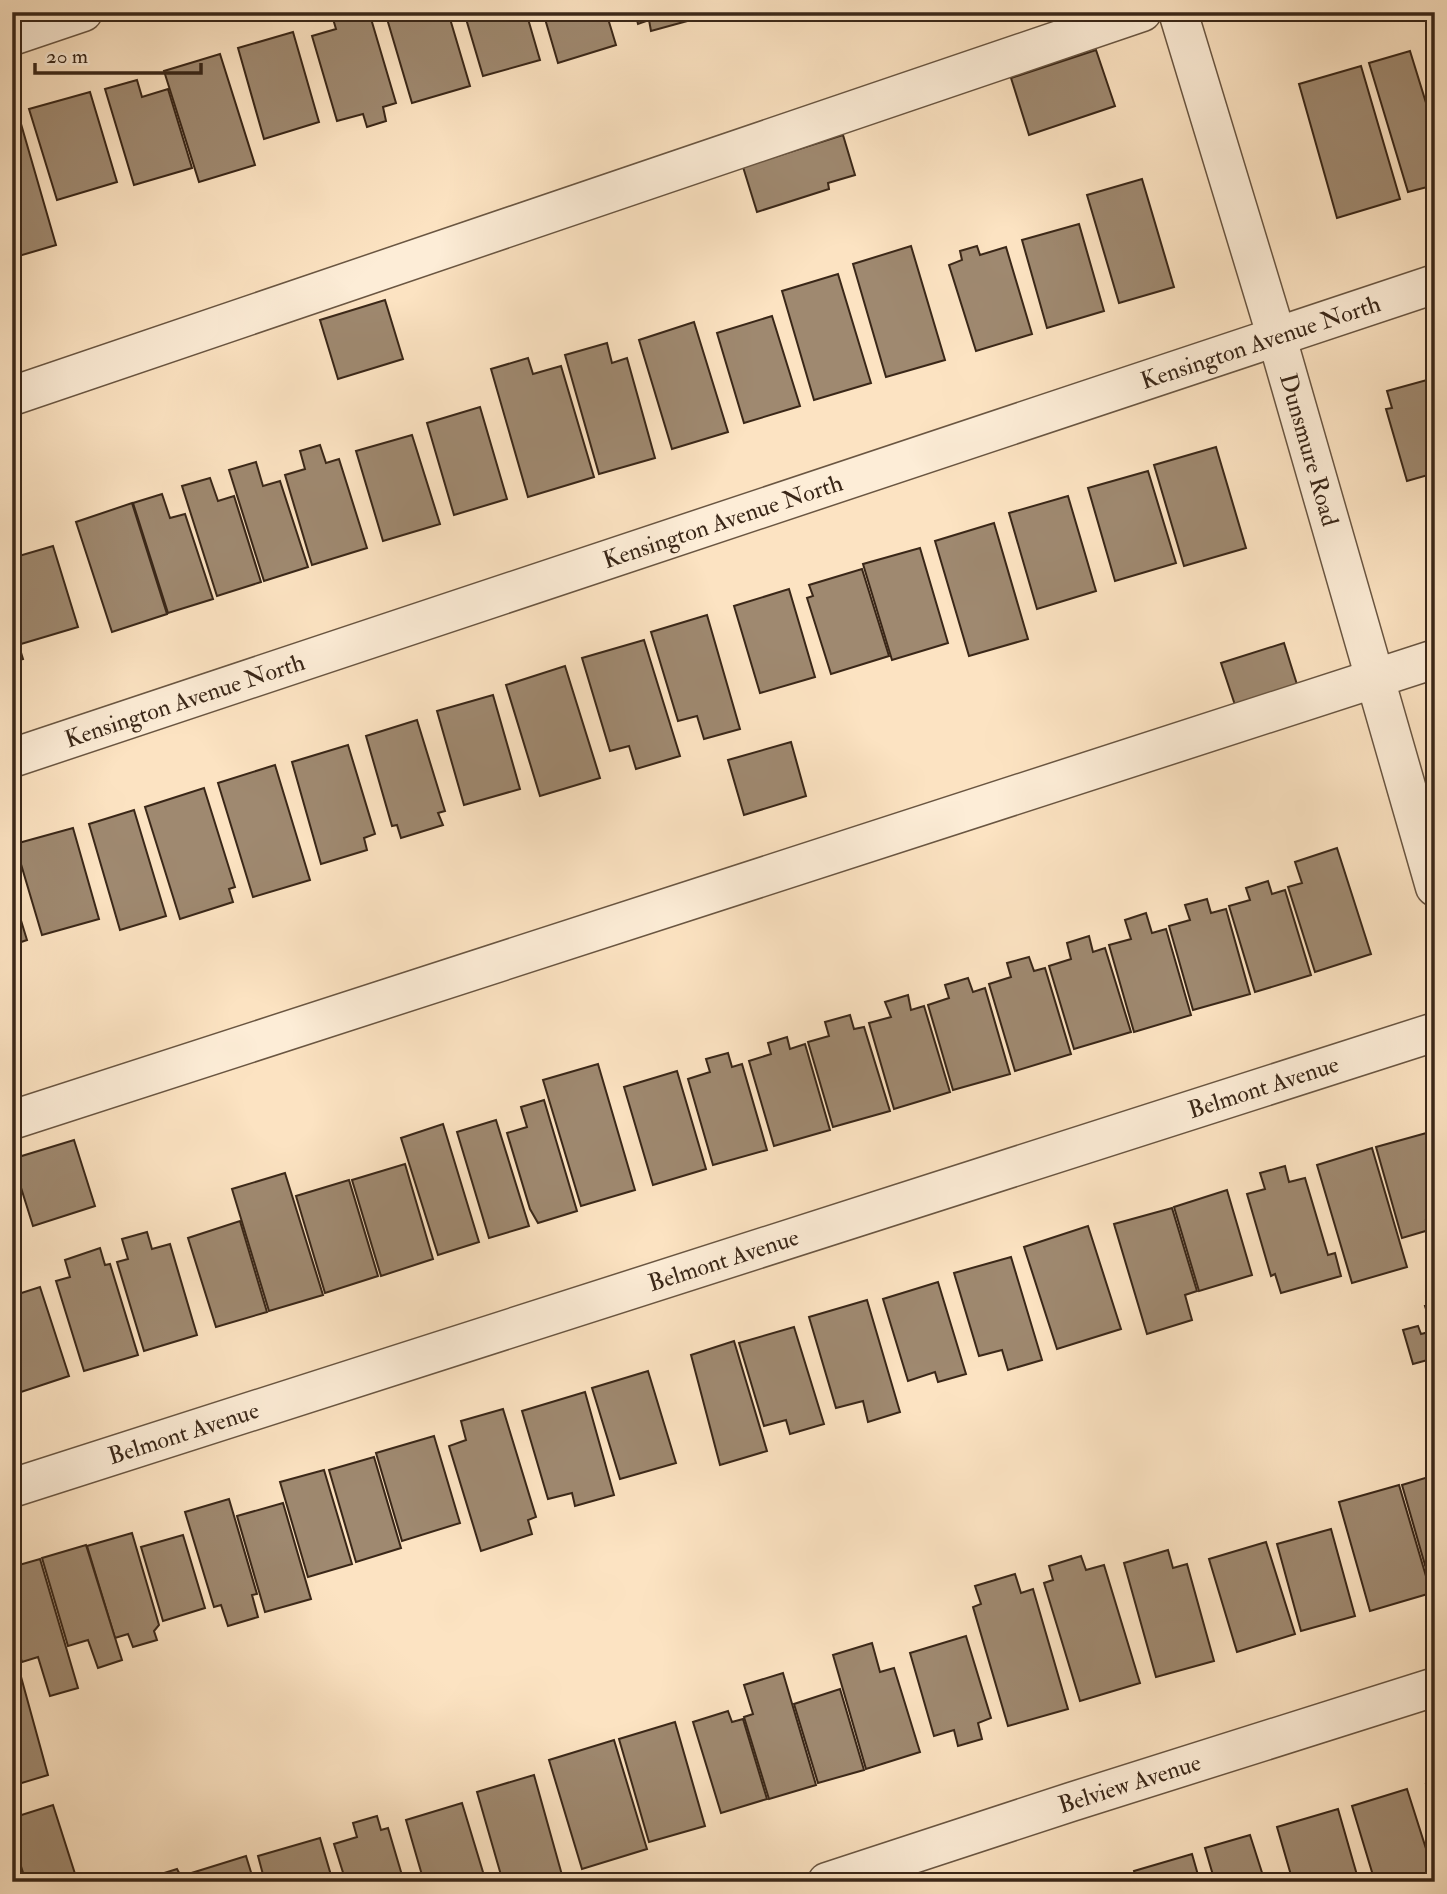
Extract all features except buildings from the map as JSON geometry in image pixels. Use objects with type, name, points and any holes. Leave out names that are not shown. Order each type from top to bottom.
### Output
[{"type":"street","points":[[12,36],[83,12]]},
{"type":"street","points":[[12,396],[1142,12]]},
{"type":"street","name":"Dunsmure Road","points":[[1178,12],[1277,338],[1435,887]]},
{"type":"street","name":"Kensington Avenue North","points":[[12,758],[1435,284]]},
{"type":"street","points":[[12,1119],[1435,659]]},
{"type":"street","name":"Belmont Avenue","points":[[12,1488],[1435,1032]]},
{"type":"street","name":"Belview Avenue","points":[[827,1882],[1435,1687]]}]
